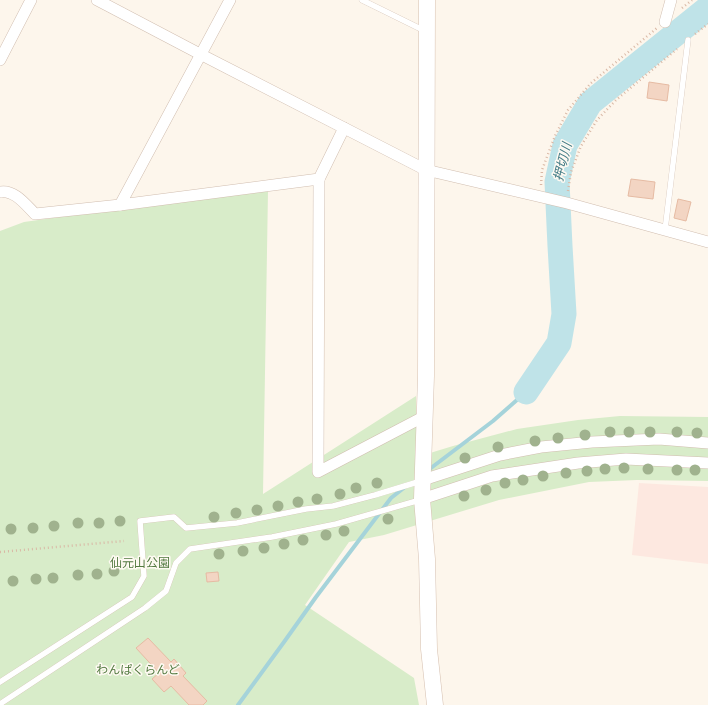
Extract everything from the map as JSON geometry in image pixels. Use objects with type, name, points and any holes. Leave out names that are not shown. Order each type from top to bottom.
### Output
[{"type":"street","points":[[0,60],[31,0]]},
{"type":"street","points":[[97,0],[426,170],[567,203],[708,242]]},
{"type":"street","points":[[120,205],[230,0]]},
{"type":"street","points":[[427,0],[425,416],[422,499],[427,559],[429,648],[435,705]]},
{"type":"street","points":[[665,22],[671,0]]},
{"type":"street","points":[[344,128],[319,179],[318,472],[425,416]]},
{"type":"street","points":[[0,192],[16,196],[35,214],[120,205],[319,179]]},
{"type":"street","points":[[423,480],[500,455],[541,447],[592,442],[660,439],[708,443]]},
{"type":"street","points":[[422,499],[492,476],[578,463],[626,459],[708,462]]},
{"type":"lane","points":[[362,0],[426,32]]},
{"type":"lane","points":[[665,230],[688,40]]},
{"type":"lane","points":[[0,682],[132,597],[144,576],[140,521],[174,517],[186,528],[237,522],[306,508],[333,506],[423,480]]},
{"type":"lane","points":[[0,704],[151,604],[166,591],[176,563],[190,549],[272,537],[336,524],[422,499]]},
{"type":"path","points":[[540,197],[542,170],[555,136],[568,110],[591,83],[692,0]]},
{"type":"path","points":[[567,203],[571,172],[581,146],[597,120],[616,100],[708,24]]},
{"type":"path","points":[[0,552],[124,541]]},
{"type":"shaded area","points":[[639,483],[708,487],[708,564],[632,555]]},
{"type":"green space","name":"仙元山公園","points":[[268,191],[263,494],[416,396],[417,457],[517,429],[578,420],[620,416],[708,417],[708,481],[637,480],[589,482],[499,500],[384,535],[349,542],[305,605],[414,678],[419,705],[0,705],[0,231],[24,222],[124,208]]},
{"type":"building","points":[[649,82],[669,85],[667,101],[647,98]]},
{"type":"building","points":[[631,179],[655,182],[653,199],[628,196]]},
{"type":"building","points":[[678,199],[691,202],[686,221],[674,218]]},
{"type":"building","points":[[218,572],[219,581],[207,582],[206,573]]},
{"type":"building","points":[[148,638],[171,662],[174,659],[186,673],[183,676],[207,701],[203,705],[189,705],[171,686],[164,692],[152,679],[159,673],[136,648]]},
{"type":"waterway","name":"押切川","points":[[526,392],[559,343],[564,314],[557,182],[565,145],[590,103],[708,8]]},
{"type":"waterway","points":[[427,471],[493,421],[526,392]]},
{"type":"waterway","points":[[238,705],[316,597],[391,498],[405,487]]},
{"type":"park label","name":"わんぱくらんど","points":[[138,670]]}]
